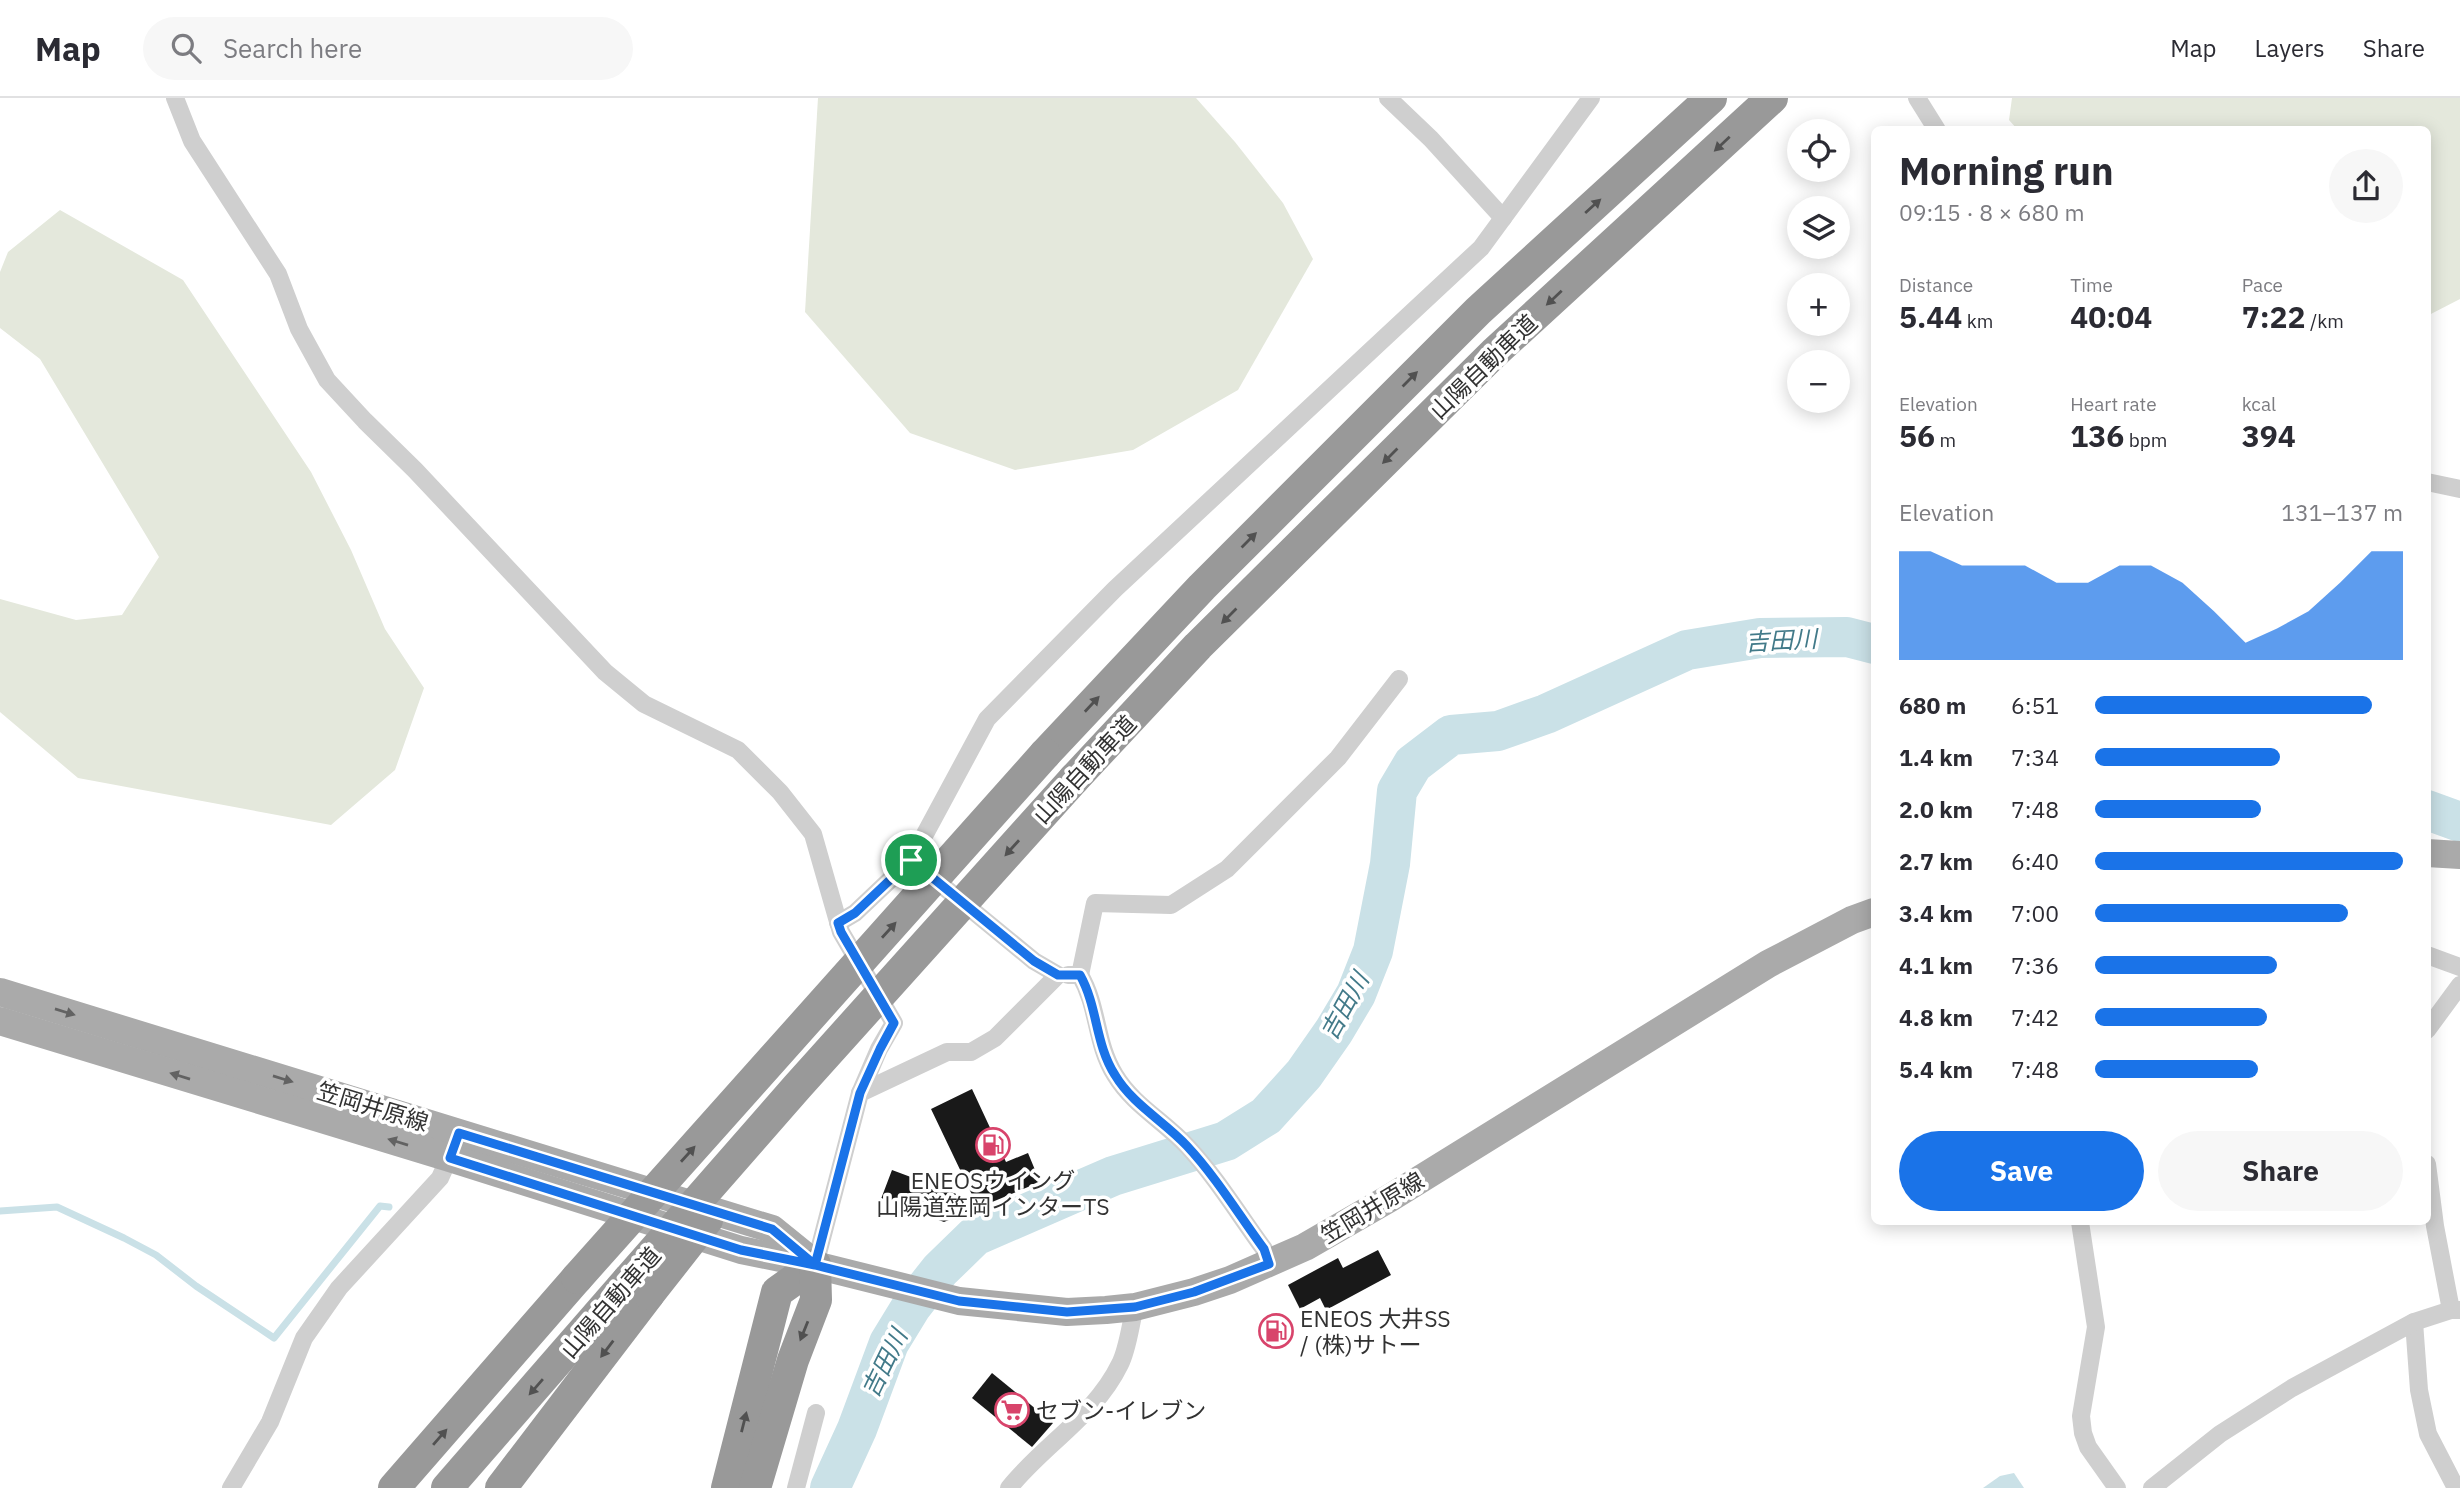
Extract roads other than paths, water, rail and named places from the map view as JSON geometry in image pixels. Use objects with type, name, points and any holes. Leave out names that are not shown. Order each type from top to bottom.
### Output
[{"type":"highway","name":"山陽自動車道","points":[[394,1488],[577,1278],[1045,754],[1202,587],[1478,311],[1712,98]]},
{"type":"highway","name":"山陽自動車道","points":[[447,1488],[639,1287],[906,966],[1198,646],[1494,352],[1772,98]]},
{"type":"highway","points":[[727,1488],[777,1293],[815,1265]]},
{"type":"highway","points":[[755,1488],[793,1360],[817,1300],[815,1265]]},
{"type":"highway","points":[[501,1488],[639,1287]]},
{"type":"main road","points":[[2431,853],[2460,855]]},
{"type":"main road","name":"笠岡井原線","points":[[0,1021],[772,1229],[815,1265],[959,1301],[1067,1312],[1135,1307],[1194,1292],[1269,1264],[1358,1217],[1768,964],[1852,920],[1871,913]]},
{"type":"main road","name":"笠岡井原線","points":[[0,992],[454,1145]]},
{"type":"street","points":[[174,98],[192,141],[278,274],[299,329],[327,380],[605,672],[644,704],[738,750],[780,792],[814,834],[841,932],[894,1023],[860,1093],[815,1265]]},
{"type":"street","points":[[1388,98],[1431,139],[1503,218]]},
{"type":"street","points":[[838,923],[855,913],[911,860],[987,719],[1124,580],[1480,247],[1591,98]]},
{"type":"street","points":[[1917,98],[1934,126]]},
{"type":"street","points":[[2431,483],[2460,489]]},
{"type":"street","points":[[1269,1264],[1264,1249],[1202,1165],[1186,1145],[1140,1106],[1116,1077],[1104,1056],[1089,990],[1080,975],[1095,902],[1171,905],[1227,869],[1338,758],[1399,680]]},
{"type":"street","points":[[911,860],[1034,961],[1058,975],[1080,975]]},
{"type":"street","points":[[2431,956],[2460,967]]},
{"type":"street","points":[[860,1093],[947,1052],[971,1052],[995,1038],[1058,975]]},
{"type":"street","points":[[2431,1025],[2460,985]]},
{"type":"street","points":[[231,1488],[270,1422],[304,1338],[339,1288],[440,1178],[454,1145]]},
{"type":"street","points":[[2152,1488],[2220,1434],[2292,1388],[2414,1322],[2456,1310],[2435,1226],[2431,1195]]},
{"type":"street","points":[[2080,1225],[2096,1326],[2081,1416],[2083,1433],[2088,1447],[2117,1488]]},
{"type":"street","points":[[1009,1488],[1025,1468],[1060,1440],[1098,1397],[1120,1364],[1135,1307]]},
{"type":"street","points":[[2414,1322],[2419,1390],[2428,1434],[2456,1488]]},
{"type":"street","points":[[796,1488],[816,1413]]},
{"type":"water","points":[[2014,1473],[2024,1488],[1983,1488],[2000,1476]]},
{"type":"waterway","name":"吉田川","points":[[830,1488],[857,1429],[889,1343],[911,1307],[940,1270],[975,1236],[1113,1176],[1226,1141],[1266,1116],[1304,1074],[1356,994],[1373,951],[1390,864],[1397,791],[1413,764],[1451,735],[1498,731],[1546,714],[1687,650],[1760,638],[1847,637],[1871,643]]},
{"type":"waterway","name":"吉田川","points":[[2431,811],[2460,822]]},
{"type":"waterway","points":[[0,1211],[57,1207],[124,1238],[156,1255],[196,1286],[274,1338],[380,1206],[389,1207]]},
{"type":"place","name":"ENEOSウイング 山陽道笠岡インターTS","points":[[993,1145]]},
{"type":"place","name":"ENEOS 大井SS / (株)サトー","points":[[1276,1331]]},
{"type":"place","name":"セブン-イレブン","points":[[1012,1410]]}]
